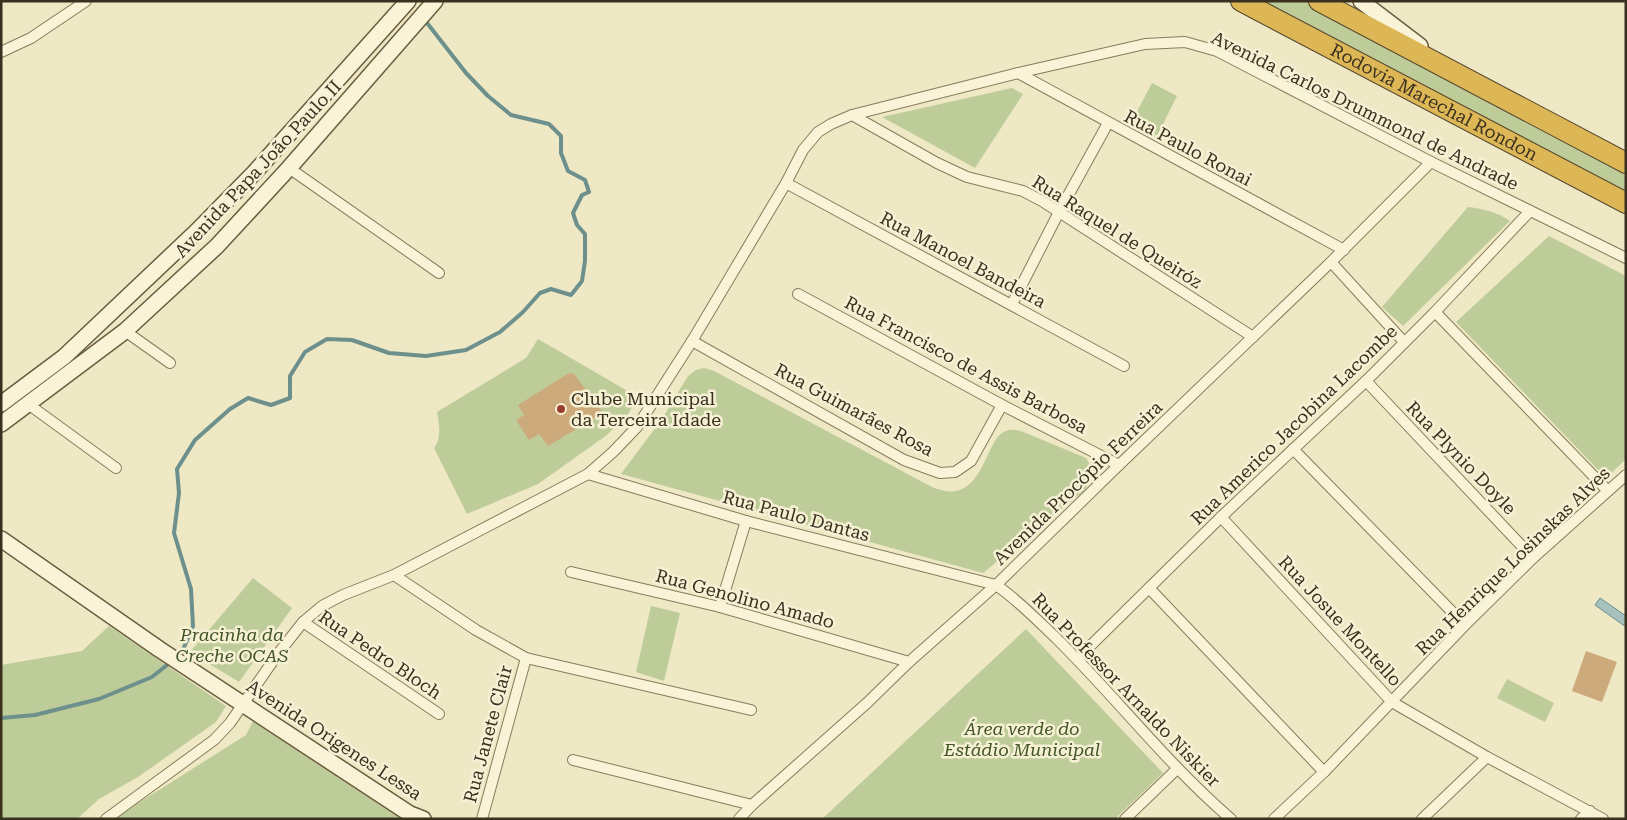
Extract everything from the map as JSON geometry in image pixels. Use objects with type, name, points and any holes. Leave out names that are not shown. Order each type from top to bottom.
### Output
[{"type":"highway","name":"Rodovia Marechal Rondon","points":[[1241,1],[1626,203]]},
{"type":"highway","name":"Rodovia Marechal Rondon","points":[[1319,1],[1626,162]]},
{"type":"street","points":[[1,52],[31,38],[86,1]]},
{"type":"street","name":"Avenida Papa João Paulo II","points":[[1,424],[125,331],[217,246],[289,168],[435,1]]},
{"type":"street","points":[[1361,1],[1426,51],[1502,97]]},
{"type":"street","name":"Avenida Papa João Paulo II","points":[[1,404],[64,356],[196,232],[254,173],[406,4]]},
{"type":"street","name":"Avenida Carlos Drummond de Andrade","points":[[106,819],[214,740],[245,704],[277,655],[303,622],[322,606],[343,595],[394,575],[588,474],[613,452],[637,427],[692,341],[803,150],[818,132],[852,115],[1018,73],[1145,44],[1184,42],[1217,51],[1431,162],[1626,258]]},
{"type":"street","name":"Rua Paulo Ronai","points":[[1018,73],[1344,250]]},
{"type":"street","name":"Rua Raquel de Queiróz","points":[[852,115],[937,163],[967,177],[1023,191],[1042,201],[1253,337]]},
{"type":"street","points":[[1012,304],[1059,212],[1108,123]]},
{"type":"street","name":"Avenida Procópio Ferreira","points":[[739,819],[752,805],[867,703],[909,662],[996,585],[1344,250],[1431,162]]},
{"type":"street","points":[[289,168],[439,273]]},
{"type":"street","name":"Rua Manoel Bandeira","points":[[786,182],[1124,366]]},
{"type":"street","name":"Rua Americo Jacobina Lacombe","points":[[1077,659],[1222,517],[1366,381],[1435,312],[1530,211]]},
{"type":"street","points":[[1331,262],[1404,342]]},
{"type":"street","name":"Rua Francisco de Assis Barbosa","points":[[798,294],[1119,465]]},
{"type":"street","points":[[1435,312],[1608,491]]},
{"type":"street","points":[[125,331],[170,363]]},
{"type":"street","name":"Rua Guimarães Rosa","points":[[692,341],[904,460],[940,473],[955,472],[971,461],[1002,404]]},
{"type":"street","name":"Rua Plynio Doyle","points":[[1366,381],[1533,558]]},
{"type":"street","points":[[28,404],[116,468]]},
{"type":"street","points":[[1293,450],[1465,626]]},
{"type":"street","name":"Rua Paulo Dantas","points":[[588,474],[746,521],[996,585]]},
{"type":"street","name":"Rua Henrique Losinskas Alves","points":[[1274,819],[1324,772],[1533,558],[1626,475]]},
{"type":"street","name":"Rua Josue Montello","points":[[1222,517],[1392,702],[1488,757],[1603,819]]},
{"type":"street","points":[[720,607],[746,521]]},
{"type":"street","name":"Avenida Origenes Lessa","points":[[1,540],[159,649],[245,704],[413,817]]},
{"type":"street","name":"Rua Genolino Amado","points":[[571,572],[720,607],[909,662]]},
{"type":"street","points":[[394,575],[476,630],[526,658],[751,710]]},
{"type":"street","name":"Rua Professor Arnaldo Niskier","points":[[996,585],[1014,597],[1077,659],[1177,769],[1231,819]]},
{"type":"street","points":[[1149,588],[1324,772]]},
{"type":"street","name":"Rua Pedro Bloch","points":[[303,622],[440,714]]},
{"type":"street","name":"Rua Janete Clair","points":[[482,819],[526,658]]},
{"type":"street","points":[[1422,819],[1488,757]]},
{"type":"street","points":[[573,760],[752,805]]},
{"type":"street","points":[[1125,819],[1177,769]]},
{"type":"street","points":[[1581,819],[1590,811]]},
{"type":"green space","points":[[1258,1],[1307,1],[1626,169],[1626,196]]},
{"type":"green space","points":[[1152,83],[1177,96],[1156,138],[1130,125]]},
{"type":"green space","points":[[1012,88],[1023,94],[975,168],[882,117]]},
{"type":"green space","points":[[1468,207],[1490,211],[1510,221],[1403,326],[1382,307]]},
{"type":"green space","points":[[1549,236],[1626,276],[1626,459],[1606,478],[1456,322]]},
{"type":"green space","points":[[538,339],[638,397],[628,414],[607,435],[538,484],[467,514],[434,448],[439,435],[437,412],[526,358]]},
{"type":"green space","points":[[704,368],[714,371],[932,487],[944,491],[963,489],[970,484],[976,477],[997,438],[1003,432],[1010,430],[1021,431],[1086,458],[1092,470],[1091,478],[1085,490],[983,573],[621,474],[662,419],[688,376],[696,370]]},
{"type":"green space","name":"Pracinha da Creche OCAS","points":[[253,578],[292,608],[239,682],[190,652]]},
{"type":"green space","points":[[651,606],[680,613],[664,681],[636,672]]},
{"type":"green space","points":[[109,626],[226,706],[216,722],[138,777],[99,799],[77,819],[1,819],[1,665],[82,651]]},
{"type":"green space","name":"Área verde do Estádio Municipal","points":[[1026,629],[1163,773],[1115,819],[822,819]]},
{"type":"green space","points":[[1507,679],[1554,703],[1545,722],[1497,698]]},
{"type":"green space","points":[[253,721],[400,818],[113,819],[246,735]]},
{"type":"water","points":[[1600,598],[1626,616],[1626,627],[1595,605]]},
{"type":"building","name":"Clube Municipal da Terceira Idade","points":[[569,373],[574,374],[603,413],[548,446],[539,434],[529,440],[516,420],[524,415],[518,405]]},
{"type":"building","points":[[1586,651],[1617,662],[1602,702],[1572,691]]},
{"type":"waterway","points":[[177,656],[182,652],[193,626],[191,589],[174,533],[179,493],[177,469],[195,440],[230,409],[248,398],[271,405],[290,398],[290,376],[305,352],[327,339],[352,340],[389,353],[426,356],[466,350],[500,332],[523,312],[540,293],[551,289],[571,295],[582,281],[585,261],[585,234],[577,225],[573,213],[582,195],[589,192],[585,180],[568,171],[561,153],[561,136],[549,124],[511,115],[488,96],[466,73],[424,19]]},
{"type":"waterway","points":[[1,718],[35,715],[99,699],[152,677],[172,661]]},
{"type":"place","name":"Clube Municipal da Terceira Idade","points":[[561,409]]}]
